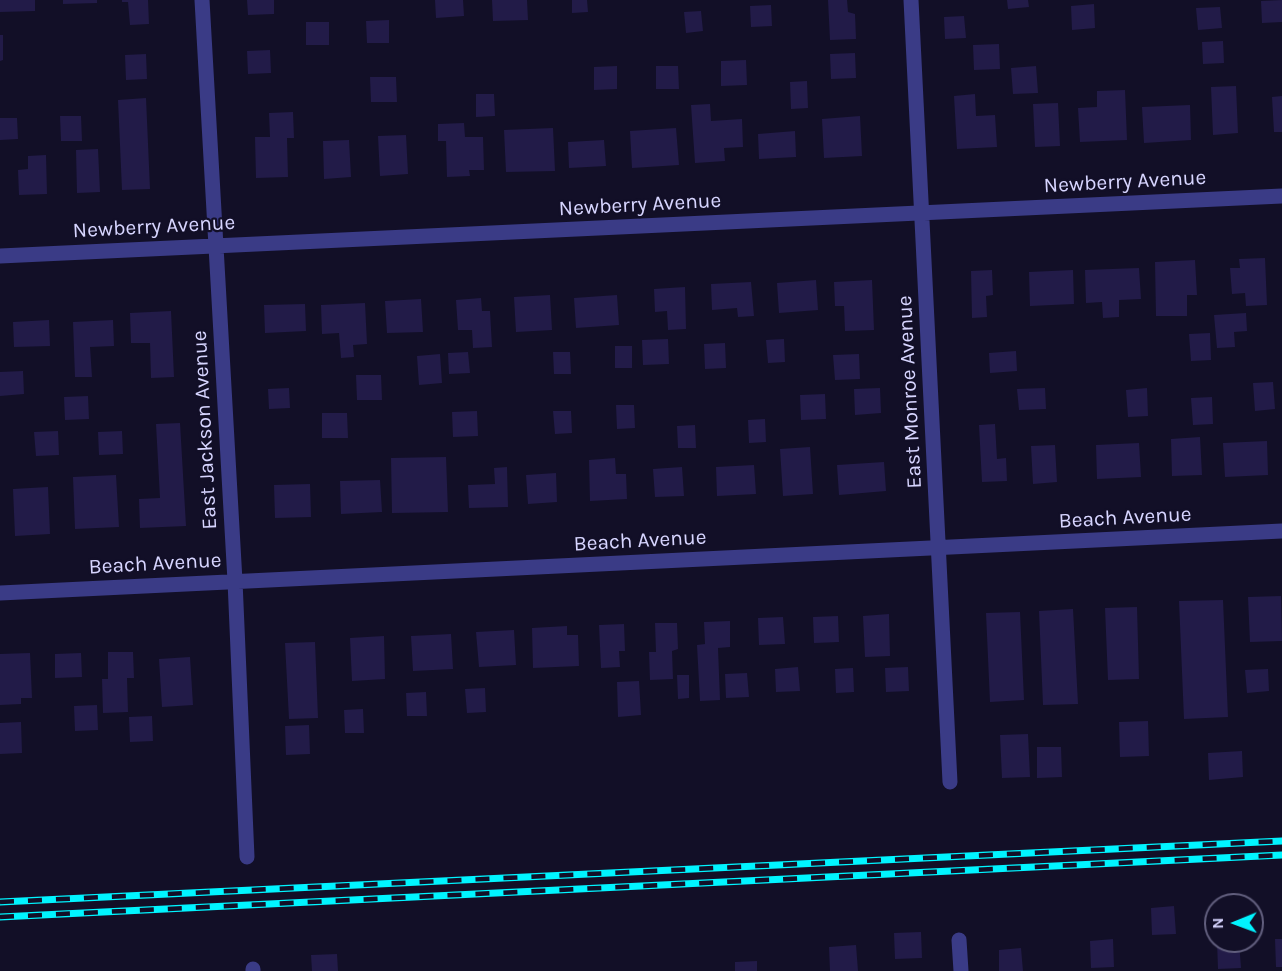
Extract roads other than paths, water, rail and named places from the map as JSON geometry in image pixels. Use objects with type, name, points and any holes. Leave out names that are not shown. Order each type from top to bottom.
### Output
[{"type":"street","name":"East Jackson Avenue","points":[[202,0],[235,581],[247,857]]},
{"type":"street","name":"East Monroe Avenue","points":[[911,0],[950,782]]},
{"type":"street","name":"Newberry Avenue","points":[[0,256],[1282,196]]},
{"type":"street","name":"Beach Avenue","points":[[0,593],[1282,531]]},
{"type":"street","points":[[959,940],[961,971]]},
{"type":"railway","points":[[0,902],[1282,841]]},
{"type":"railway","points":[[0,917],[1282,855]]}]
